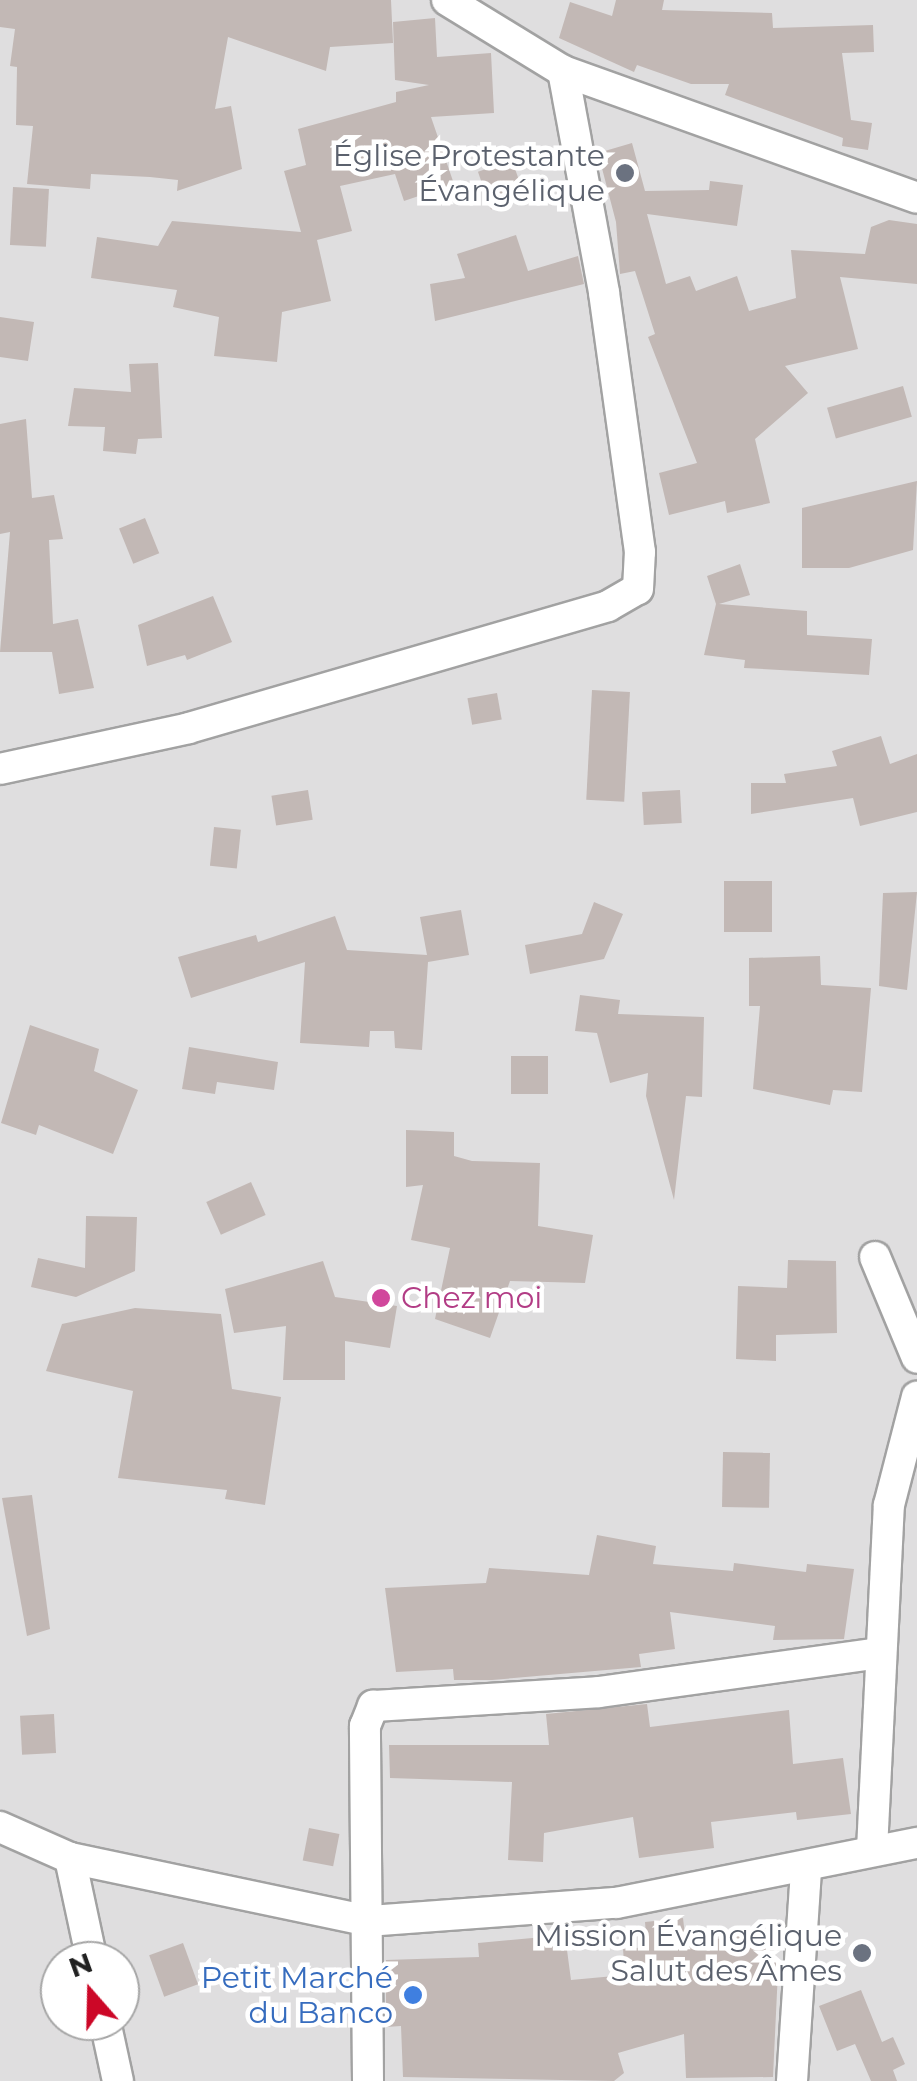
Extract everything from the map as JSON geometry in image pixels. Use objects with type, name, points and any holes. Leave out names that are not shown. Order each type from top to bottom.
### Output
[{"type":"street","points":[[448,0],[563,72],[917,198]]},
{"type":"street","points":[[0,769],[190,728],[608,606],[638,589],[640,552],[604,292],[563,72]]},
{"type":"street","points":[[876,1257],[917,1358]]},
{"type":"street","points":[[872,1850],[889,1505],[917,1397]]},
{"type":"street","points":[[368,2081],[366,1726],[373,1706],[599,1692],[880,1653]]},
{"type":"street","points":[[0,1827],[70,1858],[368,1921],[616,1903],[806,1869],[872,1850],[917,1843]]},
{"type":"street","points":[[70,1858],[88,1941]]},
{"type":"street","points":[[792,2081],[806,1869]]},
{"type":"street","points":[[109,2041],[118,2081]]},
{"type":"shaded area","points":[[0,0],[917,0],[917,2081],[0,2081]]},
{"type":"building","points":[[0,0],[391,0],[393,43],[330,47],[326,71],[228,37],[215,109],[231,106],[242,169],[177,191],[178,180],[91,174],[90,189],[27,184],[33,126],[16,125],[17,67],[10,66],[15,29],[0,27]]},
{"type":"building","points":[[616,0],[664,0],[662,10],[772,13],[773,28],[873,25],[874,52],[842,53],[851,120],[872,123],[868,150],[842,146],[843,138],[725,95],[729,84],[691,84],[637,65],[634,72],[559,38],[570,2],[612,16]]},
{"type":"building","points":[[435,18],[437,57],[491,53],[494,113],[431,117],[454,184],[404,201],[395,174],[340,186],[352,231],[317,240],[331,301],[282,312],[277,362],[214,356],[219,317],[173,307],[177,290],[91,278],[97,237],[158,246],[172,221],[301,232],[284,171],[306,165],[298,129],[396,102],[396,92],[429,85],[395,80],[393,22]]},
{"type":"building","points":[[632,143],[645,191],[709,190],[710,181],[743,185],[737,226],[647,214],[666,284],[690,276],[696,291],[737,276],[749,311],[796,298],[791,250],[865,254],[871,227],[889,220],[917,224],[917,284],[840,277],[858,349],[785,366],[808,393],[755,439],[770,503],[727,513],[725,501],[669,515],[659,473],[697,463],[648,337],[655,334],[635,271],[620,274],[616,222],[598,153]]},
{"type":"building","points":[[512,160],[525,198],[491,210],[478,172]]},
{"type":"building","points":[[13,187],[49,189],[46,247],[10,245]]},
{"type":"building","points":[[516,235],[528,271],[578,256],[584,284],[435,321],[430,284],[465,278],[457,254]]},
{"type":"building","points":[[0,317],[34,322],[28,361],[0,357]]},
{"type":"building","points":[[158,363],[162,438],[138,439],[136,454],[103,451],[105,427],[68,426],[74,388],[131,392],[129,364]]},
{"type":"building","points":[[903,386],[912,417],[836,439],[827,408]]},
{"type":"building","points":[[26,419],[32,498],[54,495],[63,539],[49,540],[53,624],[78,619],[94,688],[59,694],[52,652],[0,652],[10,532],[0,534],[0,424]]},
{"type":"building","points":[[917,481],[913,550],[849,568],[802,568],[802,508]]},
{"type":"building","points":[[145,518],[159,553],[133,564],[119,528]]},
{"type":"building","points":[[740,564],[750,595],[719,604],[807,611],[807,635],[872,639],[869,675],[744,668],[745,660],[704,655],[716,604],[707,576]]},
{"type":"building","points":[[213,596],[232,642],[187,660],[185,655],[147,666],[138,625]]},
{"type":"building","points":[[592,690],[630,692],[624,802],[586,800]]},
{"type":"building","points":[[497,693],[502,720],[472,725],[467,698]]},
{"type":"building","points":[[881,736],[890,764],[917,754],[917,812],[860,826],[853,798],[751,814],[751,783],[786,783],[784,774],[837,766],[832,751]]},
{"type":"building","points":[[308,790],[313,820],[276,825],[271,796]]},
{"type":"building","points":[[680,790],[682,823],[644,825],[642,792]]},
{"type":"building","points":[[214,827],[241,830],[237,869],[210,866]]},
{"type":"building","points":[[724,881],[772,881],[772,932],[724,932]]},
{"type":"building","points":[[917,892],[907,990],[879,986],[883,893]]},
{"type":"building","points":[[594,902],[623,914],[604,959],[530,974],[525,945],[582,934]]},
{"type":"building","points":[[461,910],[469,955],[428,962],[422,1050],[395,1048],[394,1031],[370,1031],[369,1047],[300,1043],[305,962],[191,998],[178,957],[256,935],[258,942],[335,916],[347,950],[427,955],[420,917]]},
{"type":"building","points":[[820,956],[821,985],[871,988],[862,1092],[833,1090],[830,1105],[753,1089],[760,1006],[749,1006],[749,958]]},
{"type":"building","points":[[580,995],[620,1000],[618,1014],[704,1017],[702,1097],[686,1096],[674,1200],[646,1096],[648,1073],[610,1083],[597,1033],[575,1031]]},
{"type":"building","points":[[30,1025],[99,1049],[94,1071],[138,1090],[113,1154],[39,1125],[36,1135],[1,1123]]},
{"type":"building","points":[[189,1047],[278,1062],[274,1090],[217,1082],[215,1094],[182,1089]]},
{"type":"building","points":[[511,1056],[548,1056],[548,1094],[511,1094]]},
{"type":"building","points":[[406,1130],[454,1132],[454,1156],[472,1161],[540,1163],[538,1226],[593,1235],[585,1283],[510,1281],[490,1338],[435,1319],[450,1248],[411,1240],[423,1185],[406,1187]]},
{"type":"building","points":[[251,1182],[266,1215],[221,1235],[206,1202]]},
{"type":"building","points":[[86,1216],[137,1217],[135,1271],[76,1297],[31,1287],[38,1258],[85,1268]]},
{"type":"building","points":[[788,1260],[836,1261],[837,1333],[776,1335],[776,1361],[736,1359],[738,1286],[787,1288]]},
{"type":"building","points":[[323,1261],[335,1297],[397,1306],[390,1348],[345,1341],[345,1380],[283,1380],[286,1326],[234,1333],[225,1289]]},
{"type":"building","points":[[135,1308],[221,1314],[232,1389],[281,1397],[265,1505],[225,1499],[227,1490],[118,1478],[133,1391],[46,1371],[62,1324]]},
{"type":"building","points":[[723,1452],[770,1453],[769,1508],[722,1507]]},
{"type":"building","points":[[32,1495],[50,1629],[27,1636],[2,1498]]},
{"type":"building","points":[[597,1535],[656,1546],[653,1564],[733,1571],[734,1563],[806,1572],[807,1564],[854,1569],[844,1639],[773,1640],[775,1626],[670,1612],[675,1649],[639,1654],[641,1667],[492,1680],[454,1680],[453,1669],[396,1672],[385,1588],[486,1583],[489,1568],[589,1575]]},
{"type":"building","points":[[647,1704],[650,1727],[789,1710],[793,1764],[843,1758],[851,1814],[797,1820],[796,1812],[711,1822],[714,1848],[639,1858],[633,1817],[544,1833],[543,1862],[508,1860],[512,1782],[390,1778],[389,1745],[549,1745],[546,1714]]},
{"type":"building","points":[[54,1714],[56,1753],[22,1755],[20,1716]]},
{"type":"building","points":[[309,1828],[339,1834],[333,1866],[303,1860]]},
{"type":"building","points":[[683,1918],[686,1944],[771,1930],[778,1971],[773,2077],[686,2078],[684,2034],[618,2053],[624,2073],[614,2081],[403,2077],[401,2026],[386,2027],[386,1960],[479,1957],[478,1943],[565,1935],[571,1980],[625,1975],[623,1949],[647,1947],[645,1922]]},
{"type":"building","points":[[183,1943],[198,1984],[164,1997],[149,1955]]},
{"type":"building","points":[[861,1990],[882,2042],[893,2037],[905,2064],[893,2070],[897,2081],[871,2081],[855,2044],[837,2051],[819,2006]]},
{"type":"place","name":"Église Protestante Évangélique","points":[[625,173]]},
{"type":"place","name":"Chez moi","points":[[381,1298]]},
{"type":"place","name":"Mission Évangélique Salut des Âmes","points":[[862,1953]]},
{"type":"place","name":"Petit Marché du Banco","points":[[413,1995]]}]
